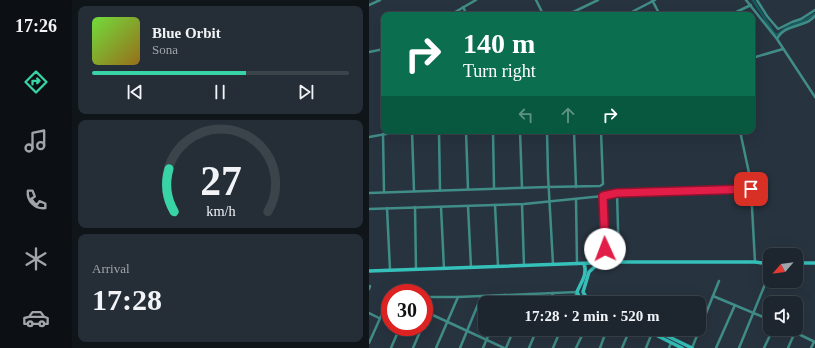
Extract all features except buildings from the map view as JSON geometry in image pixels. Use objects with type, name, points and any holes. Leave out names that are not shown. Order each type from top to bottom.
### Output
[{"type":"street","points":[[369,5],[380,0]]},
{"type":"street","points":[[455,12],[475,0]]},
{"type":"street","points":[[536,0],[542,12]]},
{"type":"street","points":[[573,12],[598,0]]},
{"type":"street","points":[[631,12],[653,0],[659,12]]},
{"type":"street","points":[[746,0],[777,39],[815,97]]},
{"type":"street","points":[[757,0],[767,16],[778,29],[801,19],[815,10]]},
{"type":"street","points":[[736,12],[751,5]]},
{"type":"street","points":[[463,7],[466,12]]},
{"type":"street","points":[[777,39],[779,35],[789,28],[808,22],[815,16]]},
{"type":"street","points":[[755,57],[783,49]]},
{"type":"street","points":[[369,52],[381,50]]},
{"type":"street","points":[[369,137],[383,134],[384,192]]},
{"type":"street","points":[[412,134],[414,191]]},
{"type":"street","points":[[439,134],[440,190]]},
{"type":"street","points":[[466,134],[468,189]]},
{"type":"street","points":[[493,134],[495,188]]},
{"type":"street","points":[[520,134],[521,188]]},
{"type":"street","points":[[547,134],[548,187],[553,265]]},
{"type":"street","points":[[574,134],[576,187]]},
{"type":"street","points":[[369,193],[600,186],[603,184],[601,134]]},
{"type":"street","points":[[741,134],[751,189],[755,262]]},
{"type":"street","points":[[369,209],[522,204],[603,196],[617,193],[751,189]]},
{"type":"street","points":[[617,193],[619,262]]},
{"type":"street","points":[[603,196],[605,262]]},
{"type":"street","points":[[576,198],[577,264]]},
{"type":"street","points":[[522,204],[525,266]]},
{"type":"street","points":[[495,205],[498,267]]},
{"type":"street","points":[[468,206],[471,268]]},
{"type":"street","points":[[415,207],[415,269]]},
{"type":"street","points":[[441,207],[444,268]]},
{"type":"street","points":[[387,208],[390,270]]},
{"type":"street","points":[[369,271],[605,262],[763,263]]},
{"type":"street","points":[[585,296],[583,290],[589,272],[599,263]]},
{"type":"street","points":[[803,264],[815,263]]},
{"type":"street","points":[[575,296],[586,274],[584,264]]},
{"type":"street","points":[[664,336],[692,348],[719,281]]},
{"type":"street","points":[[739,348],[764,288]]},
{"type":"street","points":[[481,296],[577,292]]},
{"type":"street","points":[[577,292],[579,296]]},
{"type":"street","points":[[433,297],[457,298],[478,296]]},
{"type":"street","points":[[713,296],[763,317]]},
{"type":"street","points":[[436,348],[457,298]]},
{"type":"street","points":[[460,348],[478,304]]},
{"type":"street","points":[[716,348],[735,305]]},
{"type":"street","points":[[369,313],[379,318]]},
{"type":"street","points":[[369,343],[381,314]]},
{"type":"street","points":[[433,315],[505,348],[511,336]]},
{"type":"street","points":[[391,348],[396,336]]},
{"type":"street","points":[[413,348],[418,336]]},
{"type":"street","points":[[483,348],[488,336]]},
{"type":"street","points":[[529,348],[534,336]]},
{"type":"street","points":[[553,348],[558,336]]},
{"type":"street","points":[[576,348],[582,336]]},
{"type":"street","points":[[600,348],[604,336]]},
{"type":"street","points":[[622,348],[627,336]]},
{"type":"street","points":[[645,348],[650,336]]},
{"type":"street","points":[[660,336],[682,348]]},
{"type":"street","points":[[764,348],[770,336]]},
{"type":"street","points":[[788,348],[793,336]]},
{"type":"street","points":[[803,336],[815,342],[811,348]]},
{"type":"street","points":[[669,348],[671,343]]},
{"type":"waterway","points":[[753,0],[774,33],[777,35],[787,27],[805,20],[815,14]]},
{"type":"route","points":[[605,249],[603,196],[617,193],[751,189]]}]
